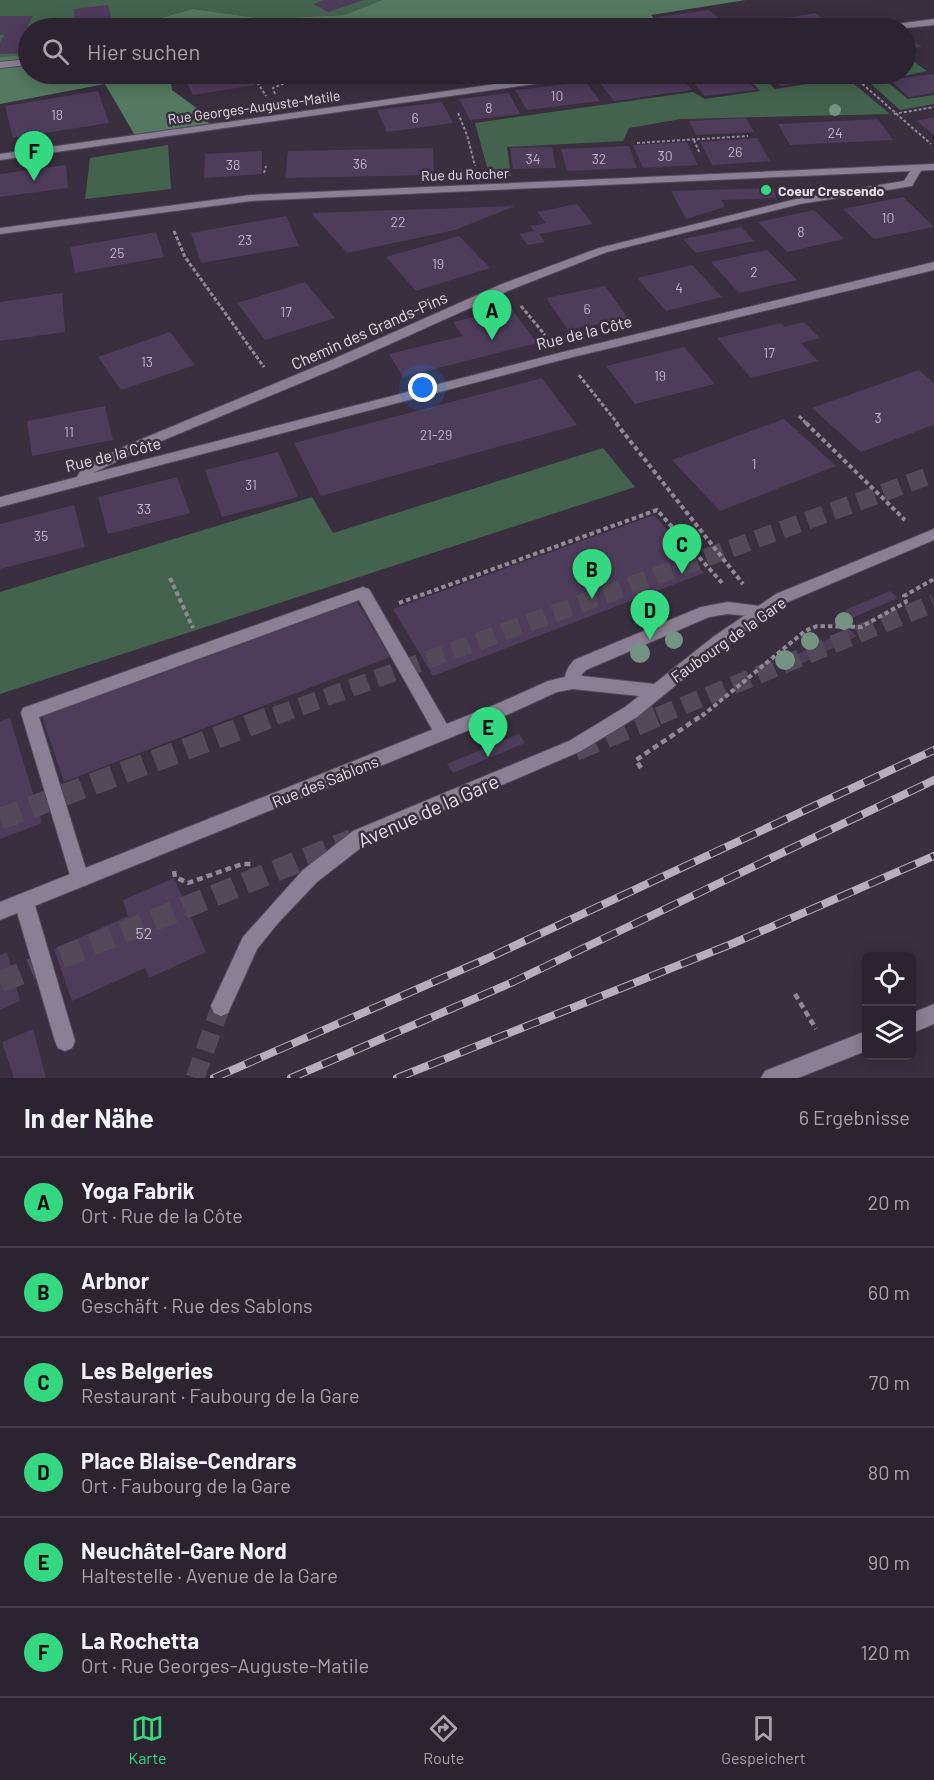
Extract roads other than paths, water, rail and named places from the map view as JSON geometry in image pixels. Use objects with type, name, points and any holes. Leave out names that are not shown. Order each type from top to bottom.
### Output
[{"type":"street","points":[[916,24],[934,22]]},
{"type":"street","points":[[0,65],[18,63]]},
{"type":"street","name":"Rue Georges-Auguste-Matile","points":[[0,157],[514,84]]},
{"type":"street","name":"Rue du Rocher","points":[[0,231],[251,198],[934,167]]},
{"type":"street","name":"Chemin des Grands-Pins","points":[[83,480],[88,469],[135,447],[334,364],[506,287],[603,250],[800,201],[908,184],[917,169]]},
{"type":"street","name":"Rue de la Côte","points":[[0,502],[568,362],[934,266]]},
{"type":"street","name":"Faubourg de la Gare","points":[[656,691],[719,640],[763,611],[804,588],[934,534]]},
{"type":"street","points":[[80,879],[29,713],[363,593],[443,733]]},
{"type":"street","points":[[573,681],[574,672],[580,664],[707,611],[728,608],[763,611]]},
{"type":"street","name":"Rue des Sablons","points":[[0,911],[554,686],[573,681],[656,691]]},
{"type":"street","name":"Avenue de la Gare","points":[[221,1006],[250,943],[271,917],[310,876],[360,837],[575,746],[631,712],[656,691]]},
{"type":"street","points":[[24,902],[65,1041]]},
{"type":"street","points":[[916,1021],[934,1014]]},
{"type":"street","points":[[772,1078],[862,1043]]},
{"type":"tunnel","points":[[275,716],[934,474]]},
{"type":"tunnel","points":[[658,716],[934,603]]},
{"type":"tunnel","points":[[0,819],[279,714]]},
{"type":"tunnel","points":[[575,750],[662,714]]},
{"type":"tunnel","points":[[0,982],[352,840]]},
{"type":"tunnel","points":[[195,1078],[221,1006]]},
{"type":"railway","points":[[214,1078],[486,959],[934,750]]},
{"type":"railway","points":[[291,1078],[513,982],[934,780]]},
{"type":"railway","points":[[397,1078],[734,943],[934,856]]},
{"type":"place","name":"La Rochetta","points":[[34,181]]},
{"type":"place","name":"Coeur Crescendo","points":[[766,190]]},
{"type":"place","name":"Yoga Fabrik","points":[[492,340]]},
{"type":"place","name":"Les Belgeries","points":[[682,574]]},
{"type":"place","name":"Arbnor","points":[[592,599]]},
{"type":"place","name":"Place Blaise-Cendrars","points":[[650,640]]},
{"type":"place","name":"Neuchâtel-Gare Nord","points":[[488,757]]}]
